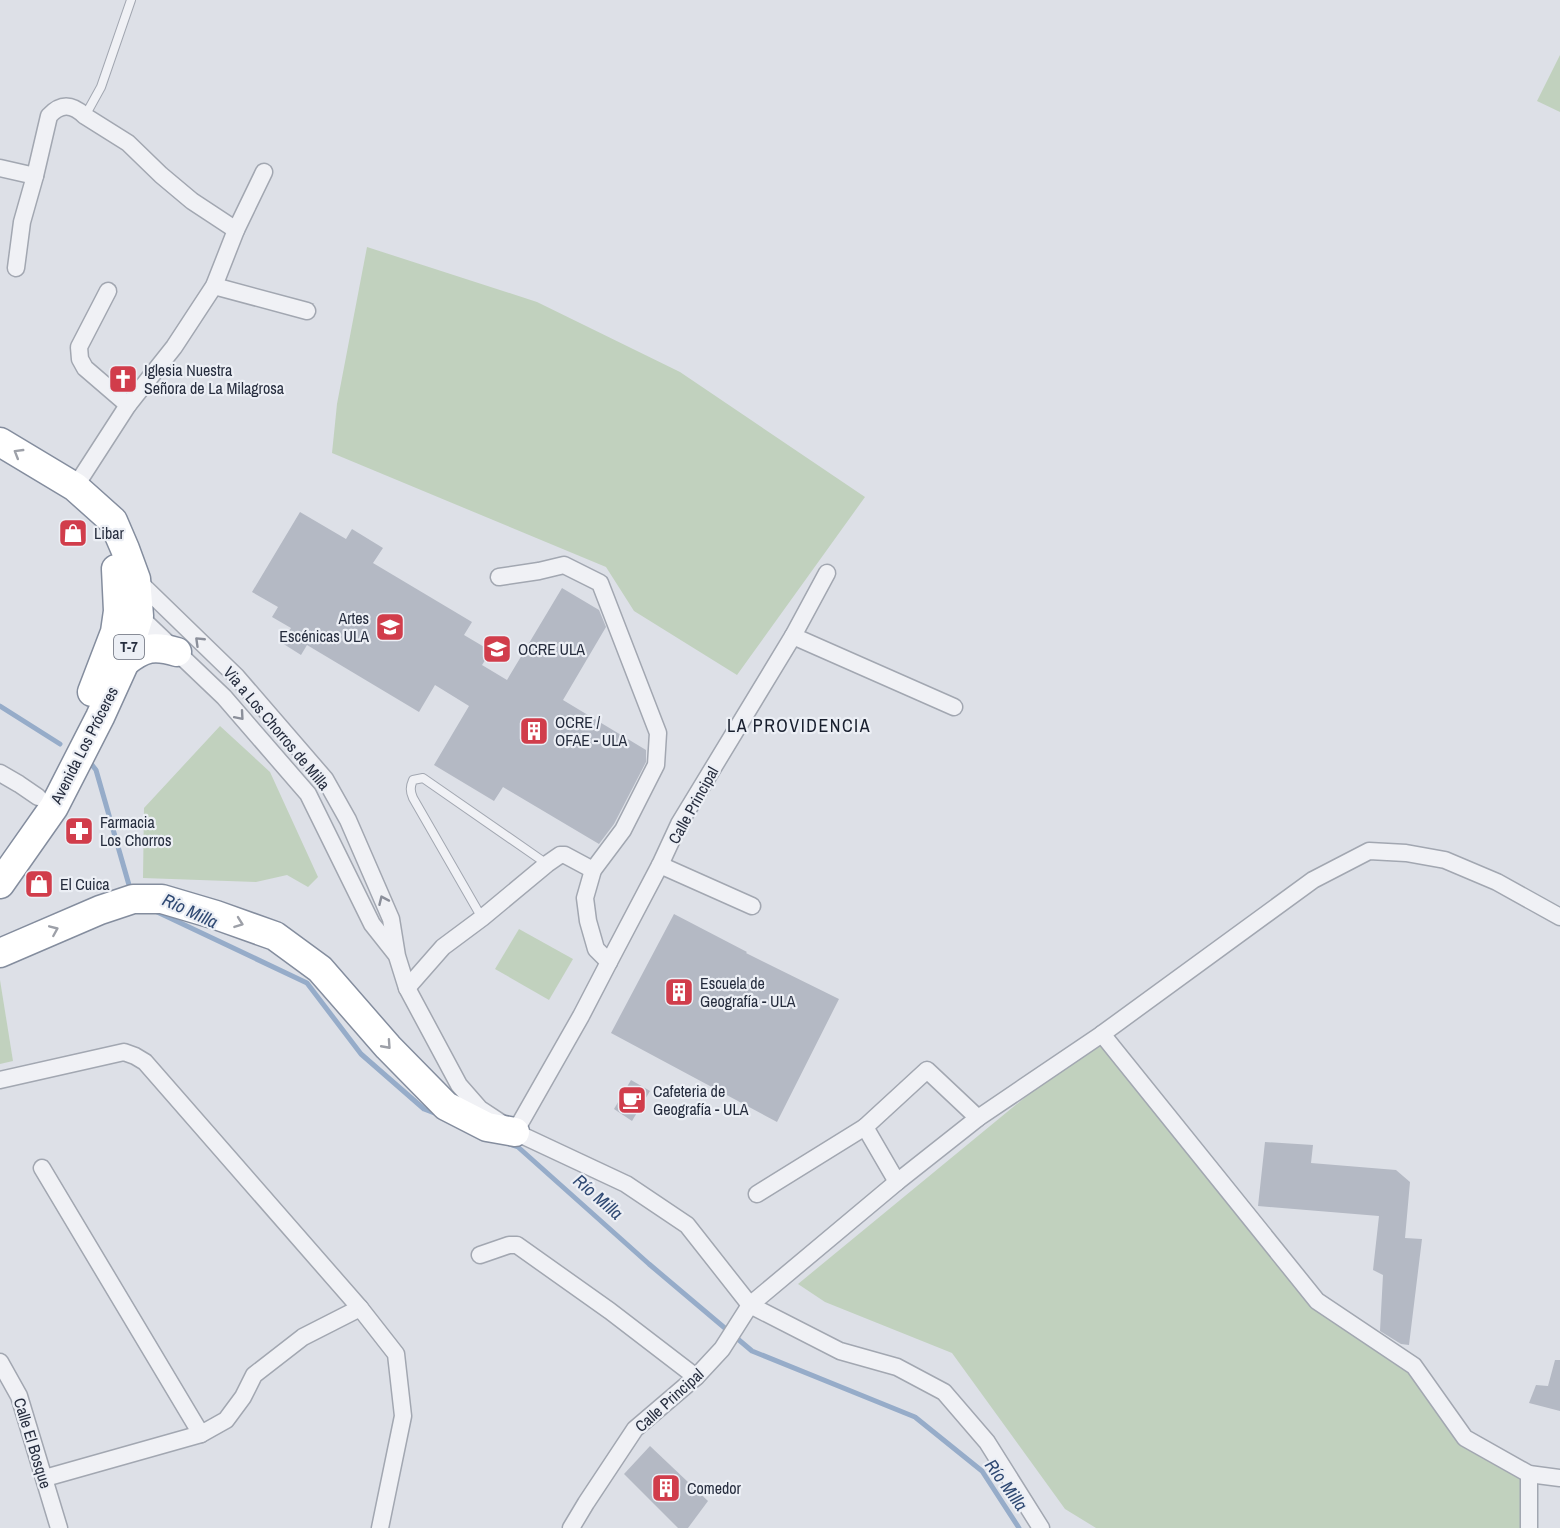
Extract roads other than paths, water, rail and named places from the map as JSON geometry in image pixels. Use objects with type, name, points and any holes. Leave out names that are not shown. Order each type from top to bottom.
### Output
[{"type":"highway","name":"Avenida Los Próceres","points":[[0,442],[75,487],[113,521],[125,549],[128,614],[125,662],[99,717],[54,807],[0,884]]},
{"type":"highway","name":"Avenida Los Próceres","points":[[0,465],[62,499],[87,519],[127,575]]},
{"type":"highway","name":"Avenida Los Próceres","points":[[0,854],[38,797],[85,710],[115,632],[128,614]]},
{"type":"highway","points":[[125,662],[136,653],[150,647],[177,652]]},
{"type":"highway","points":[[0,952],[100,910],[133,899],[162,899],[216,915],[275,936],[320,969],[388,1047],[446,1106],[487,1127],[515,1132]]},
{"type":"street","points":[[16,268],[22,222],[50,116],[62,107],[69,106],[79,111],[128,143],[192,201],[236,230]]},
{"type":"street","points":[[0,168],[35,176]]},
{"type":"street","points":[[75,487],[128,405],[174,347],[214,286],[236,230],[264,172]]},
{"type":"street","points":[[214,286],[307,311]]},
{"type":"street","points":[[108,291],[79,347],[80,359],[85,368],[128,405]]},
{"type":"street","points":[[499,577],[564,565],[600,583],[658,733],[656,765],[623,830],[593,870],[585,898],[588,921],[596,949],[609,962]]},
{"type":"street","name":"Calle Principal","points":[[515,1132],[609,962],[679,824],[793,636],[827,573]]},
{"type":"street","name":"Via a Los Chorros de Milla","points":[[127,575],[236,676],[325,779],[348,820],[391,919],[397,956],[407,988],[459,1085],[480,1109],[515,1132],[626,1184],[687,1225],[750,1305],[840,1351],[897,1367],[944,1392],[987,1442],[1041,1528]]},
{"type":"street","name":"Via a Los Chorros de Milla","points":[[128,614],[177,652],[224,697],[308,794],[372,924],[397,956]]},
{"type":"street","points":[[793,636],[954,707]]},
{"type":"street","points":[[0,773],[38,797]]},
{"type":"street","name":"Calle Principal","points":[[572,1528],[635,1429],[696,1377],[722,1349],[750,1305],[897,1182],[978,1119],[1102,1034],[1313,880],[1369,851],[1406,853],[1445,860],[1497,882],[1560,917]]},
{"type":"street","points":[[407,988],[443,948],[560,855],[565,855],[593,870]]},
{"type":"street","points":[[660,865],[752,906]]},
{"type":"street","points":[[1102,1034],[1317,1301],[1414,1366],[1465,1438],[1529,1474],[1560,1478]]},
{"type":"street","points":[[0,1080],[124,1052],[145,1062],[360,1308],[396,1354],[403,1416],[380,1528]]},
{"type":"street","points":[[757,1194],[865,1128],[927,1070],[978,1119]]},
{"type":"street","points":[[865,1128],[897,1182]]},
{"type":"street","points":[[42,1168],[201,1434]]},
{"type":"street","points":[[480,1255],[509,1245],[517,1245],[610,1311],[696,1377]]},
{"type":"street","points":[[45,1478],[201,1434],[226,1420],[243,1397],[254,1375],[303,1337],[360,1308]]},
{"type":"street","name":"Calle El Bosque","points":[[0,1362],[20,1396],[59,1528]]},
{"type":"street","points":[[1529,1474],[1529,1528]]},
{"type":"lane","points":[[85,116],[101,87],[131,0]]},
{"type":"lane","points":[[482,918],[413,798],[411,786],[413,780],[423,778],[547,864]]},
{"type":"waterway","name":"Río Milla","points":[[0,706],[60,744]]},
{"type":"waterway","name":"Río Milla","points":[[88,760],[96,770],[129,885]]},
{"type":"waterway","name":"Río Milla","points":[[153,910],[307,983],[361,1054],[424,1109],[437,1114]]},
{"type":"waterway","name":"Río Milla","points":[[509,1144],[518,1147],[649,1264],[752,1351],[915,1417],[982,1471],[1019,1528]]},
{"type":"place","name":"Iglesia Nuestra Señora de La Milagrosa","points":[[123,379]]},
{"type":"place","name":"Libar","points":[[73,533]]},
{"type":"place","name":"Artes Escénicas ULA","points":[[390,627]]},
{"type":"place","name":"OCRE ULA","points":[[497,649]]},
{"type":"place","name":"OCRE / OFAE - ULA","points":[[534,731]]},
{"type":"place","name":"Farmacia Los Chorros","points":[[79,831]]},
{"type":"place","name":"El Cuica","points":[[39,884]]},
{"type":"place","name":"Escuela de Geografía - ULA","points":[[679,992]]},
{"type":"place","name":"Cafeteria de Geografía - ULA","points":[[632,1100]]},
{"type":"place","name":"Comedor","points":[[666,1488]]},
{"type":"district","name":"LA PROVIDENCIA","points":[[799,726]]}]
